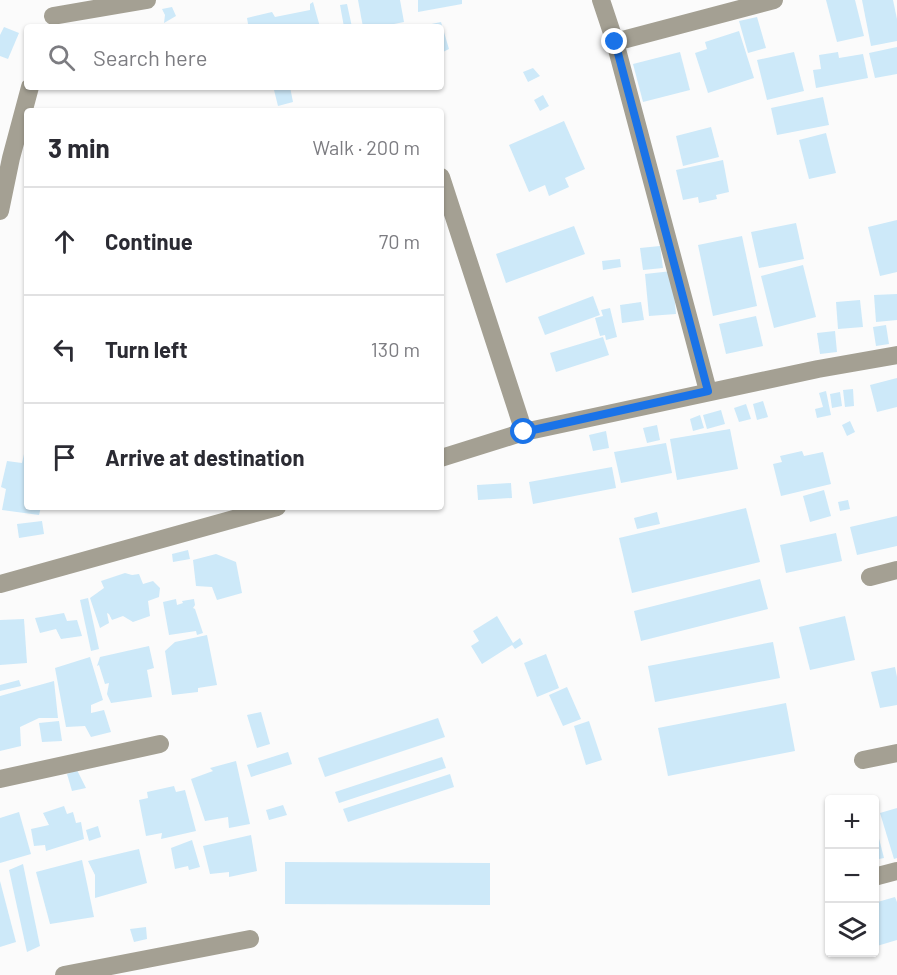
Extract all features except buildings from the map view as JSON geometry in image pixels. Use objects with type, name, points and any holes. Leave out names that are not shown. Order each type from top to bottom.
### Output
[{"type":"street","points":[[54,14],[147,0]]},
{"type":"street","points":[[601,0],[615,42],[708,391]]},
{"type":"street","points":[[615,42],[774,0]]},
{"type":"street","points":[[24,108],[29,90]]},
{"type":"street","points":[[0,211],[24,109]]},
{"type":"street","points":[[444,186],[524,432]]},
{"type":"street","points":[[444,457],[524,432],[708,391],[897,355]]},
{"type":"street","points":[[0,584],[266,510]]},
{"type":"street","points":[[870,577],[897,570]]},
{"type":"street","points":[[0,779],[160,744]]},
{"type":"street","points":[[863,760],[897,753]]},
{"type":"street","points":[[879,876],[897,871]]},
{"type":"street","points":[[64,975],[250,939]]},
{"type":"route","points":[[524,432],[708,391],[615,42]]}]
